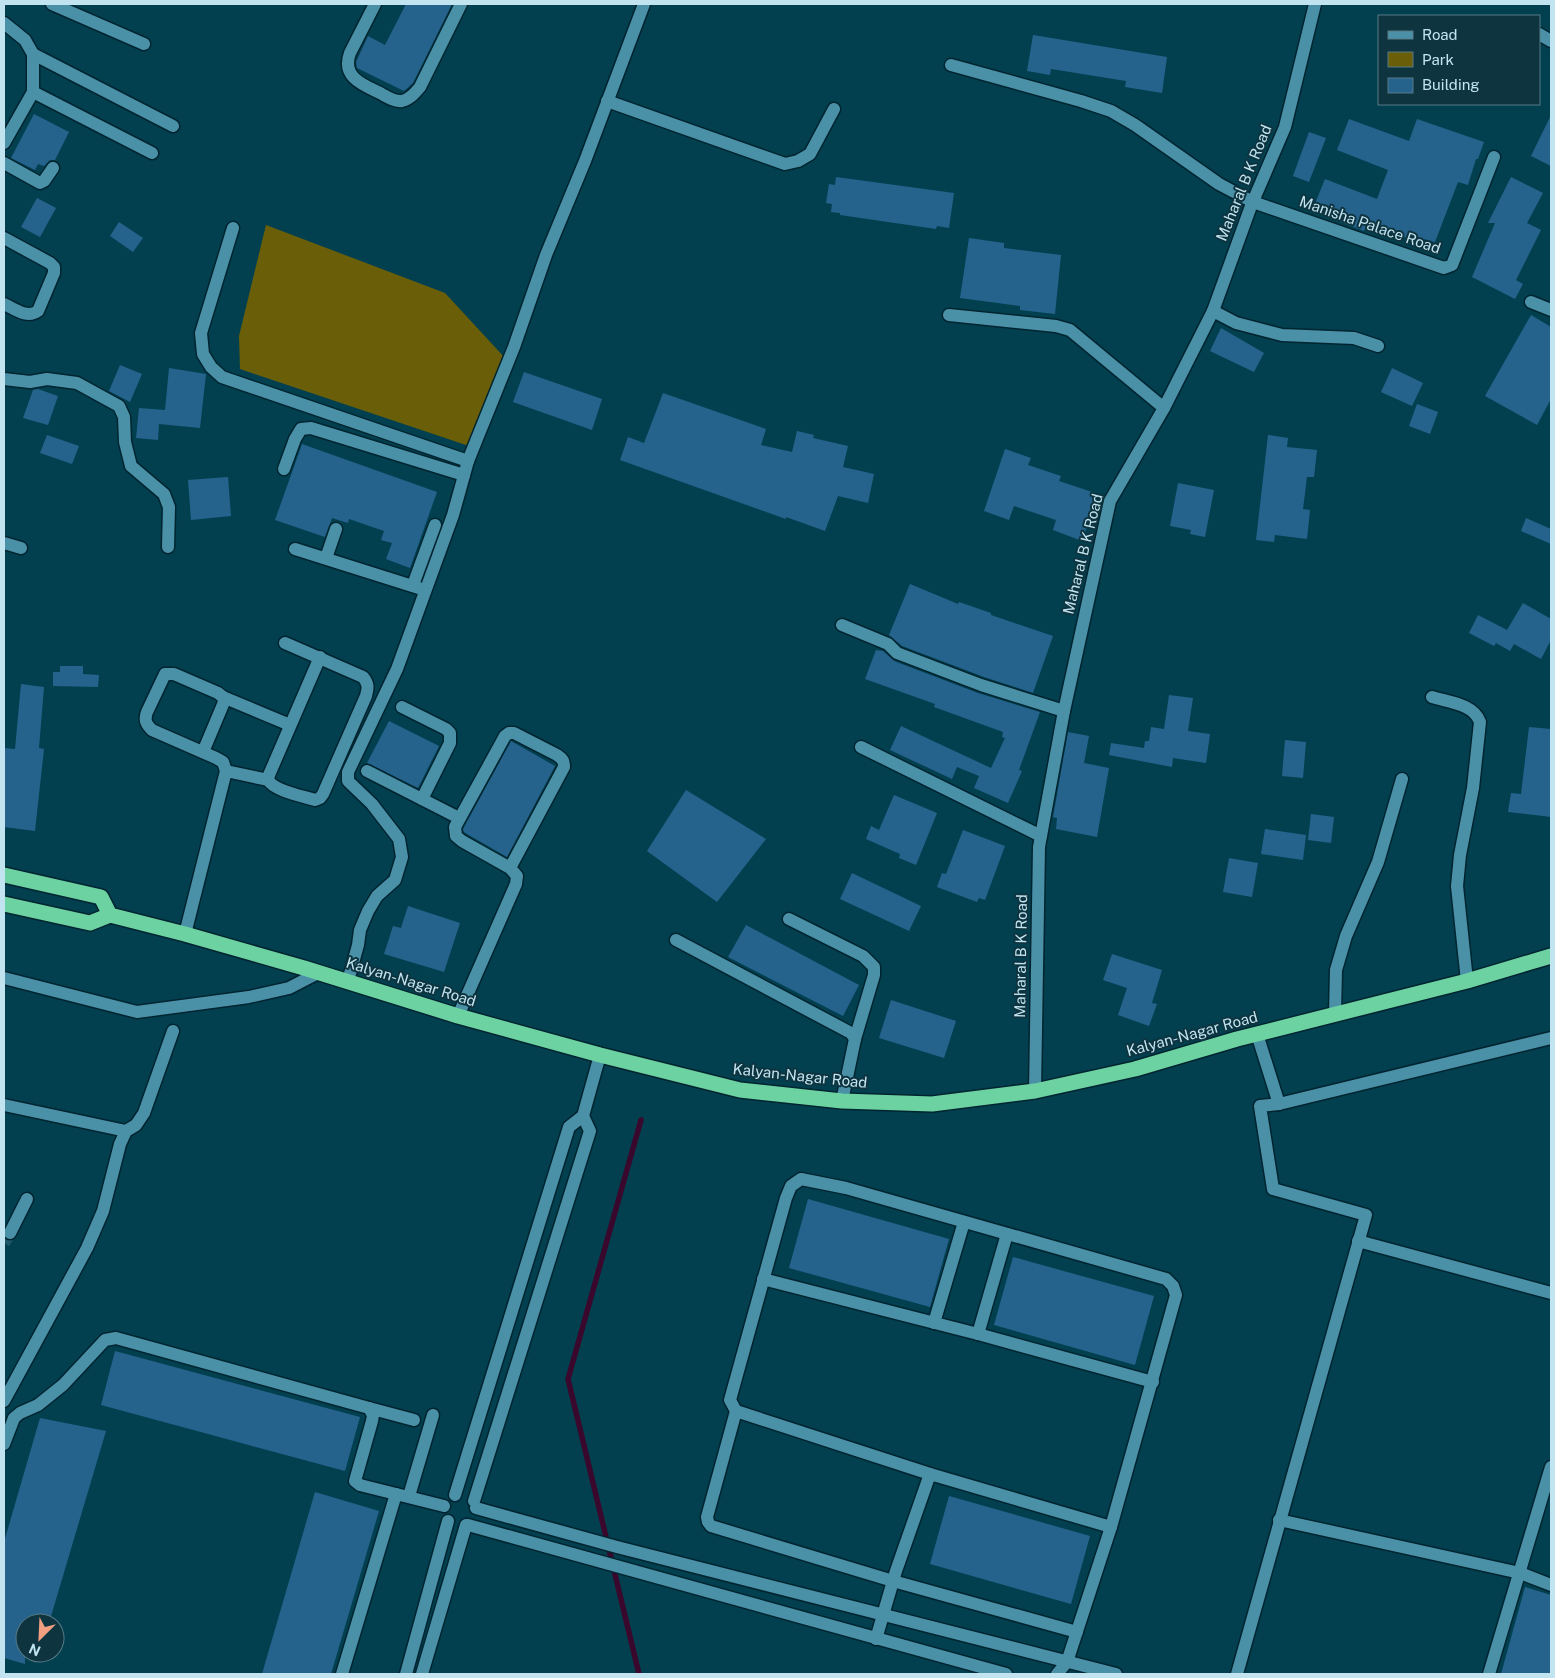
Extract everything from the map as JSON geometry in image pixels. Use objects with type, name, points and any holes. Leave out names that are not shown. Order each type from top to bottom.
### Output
[{"type":"highway","points":[[4,875],[100,897],[110,916],[90,924],[4,904]]},
{"type":"highway","name":"Kalyan-Nagar Road","points":[[110,916],[185,934],[320,972],[458,1016],[600,1055],[740,1090],[842,1101],[932,1104],[1034,1090],[1136,1069],[1257,1034],[1467,981],[1551,956]]},
{"type":"street","points":[[52,4],[144,44]]},
{"type":"street","points":[[375,4],[350,53],[348,67],[359,83],[396,100],[404,100],[413,96],[420,87],[461,4]]},
{"type":"street","points":[[348,981],[360,930],[378,896],[395,880],[402,857],[399,839],[372,804],[348,782],[348,772],[397,669],[453,515],[468,461],[514,347],[546,255],[644,4]]},
{"type":"street","name":"Maharal B K Road","points":[[1034,1090],[1039,847],[1064,711],[1110,501],[1164,408],[1213,311],[1252,202],[1285,127],[1315,4]]},
{"type":"street","points":[[4,24],[25,40],[33,54],[33,92],[4,142]]},
{"type":"street","points":[[1540,35],[1551,41]]},
{"type":"street","points":[[33,54],[173,126]]},
{"type":"street","points":[[951,65],[1111,111],[1219,184],[1252,202]]},
{"type":"street","points":[[33,92],[152,153]]},
{"type":"street","points":[[607,101],[785,164],[798,161],[810,154],[834,109]]},
{"type":"street","name":"Manisha Palace Road","points":[[1252,202],[1444,268],[1449,268],[1452,265],[1494,158]]},
{"type":"street","points":[[4,163],[40,183],[44,181],[53,168]]},
{"type":"street","points":[[233,228],[201,333],[203,354],[211,367],[222,377],[468,461]]},
{"type":"street","points":[[4,238],[54,267],[54,273],[38,311],[28,315],[4,304]]},
{"type":"street","points":[[1531,302],[1551,310]]},
{"type":"street","points":[[1213,311],[1236,323],[1282,335],[1354,338],[1378,346]]},
{"type":"street","points":[[949,314],[1056,326],[1070,330],[1164,408]]},
{"type":"street","points":[[4,379],[30,382],[47,379],[77,383],[119,406],[124,417],[125,442],[131,466],[164,494],[169,507],[168,547]]},
{"type":"street","points":[[284,469],[295,439],[301,429],[311,428],[464,475]]},
{"type":"street","points":[[413,585],[435,525]]},
{"type":"street","points":[[326,558],[336,529]]},
{"type":"street","points":[[4,543],[21,548]]},
{"type":"street","points":[[295,549],[425,590]]},
{"type":"street","points":[[842,625],[888,644],[897,653],[981,685],[1064,711]]},
{"type":"street","points":[[226,771],[268,780],[270,784],[277,788],[315,800],[320,798],[366,696],[367,682],[363,677],[285,643]]},
{"type":"street","points":[[268,780],[320,658]]},
{"type":"street","points":[[185,934],[226,771],[223,762],[152,730],[147,724],[146,712],[161,679],[164,674],[169,673],[290,725]]},
{"type":"street","points":[[203,752],[224,702],[223,697]]},
{"type":"street","points":[[1432,697],[1471,709],[1478,715],[1480,722],[1474,788],[1460,855],[1457,886],[1467,981]]},
{"type":"street","points":[[402,707],[446,729],[450,733],[450,743],[422,799]]},
{"type":"street","points":[[458,1016],[516,884],[517,876],[510,868],[456,836],[455,827],[505,736],[509,733],[514,733],[563,759],[564,767],[510,868]]},
{"type":"street","points":[[861,747],[1041,836]]},
{"type":"street","points":[[367,771],[459,818]]},
{"type":"street","points":[[1335,1014],[1336,970],[1346,936],[1378,862],[1402,778]]},
{"type":"street","points":[[789,919],[863,956],[874,967],[874,975],[855,1039],[842,1101]]},
{"type":"street","points":[[676,940],[846,1031],[855,1039]]},
{"type":"street","points":[[4,978],[137,1012],[249,997],[289,988],[320,972]]},
{"type":"street","points":[[4,1401],[88,1248],[103,1211],[120,1144],[126,1131],[136,1125],[144,1112],[173,1030]]},
{"type":"street","points":[[1257,1034],[1279,1104]]},
{"type":"street","points":[[1237,1674],[1366,1215],[1273,1189],[1260,1106],[1279,1104],[1551,1038]]},
{"type":"street","points":[[600,1055],[583,1116],[569,1127],[454,1495],[446,1501],[444,1506],[445,1517],[448,1521],[458,1526],[467,1525],[1006,1674]]},
{"type":"street","points":[[4,1105],[126,1131]]},
{"type":"street","points":[[422,1674],[467,1525],[475,1517],[475,1504],[590,1131],[583,1116]]},
{"type":"street","points":[[1057,1674],[1069,1668],[1078,1632],[1111,1527],[1153,1382],[1176,1295],[1173,1286],[1166,1279],[846,1188],[801,1179],[791,1186],[786,1198],[730,1400],[736,1411],[930,1474],[1111,1527]]},
{"type":"street","points":[[10,1233],[27,1199]]},
{"type":"street","points":[[934,1323],[964,1222]]},
{"type":"street","points":[[978,1334],[1007,1234]]},
{"type":"street","points":[[1358,1241],[1551,1293]]},
{"type":"street","points":[[763,1279],[978,1334],[1153,1382]]},
{"type":"street","points":[[4,1444],[14,1418],[20,1413],[38,1405],[63,1385],[105,1340],[116,1338],[414,1420]]},
{"type":"street","points":[[369,1408],[372,1414],[372,1421],[355,1481],[360,1485],[444,1506]]},
{"type":"street","points":[[736,1411],[707,1517],[711,1526],[892,1581],[1078,1632]]},
{"type":"street","points":[[409,1496],[433,1415]]},
{"type":"street","points":[[1489,1674],[1551,1467]]},
{"type":"street","points":[[876,1639],[892,1581],[930,1474]]},
{"type":"street","points":[[342,1674],[396,1494]]},
{"type":"street","points":[[454,1495],[465,1495],[475,1504],[617,1547],[883,1615],[1069,1668],[1116,1674]]},
{"type":"street","points":[[1280,1520],[1520,1573],[1551,1584]]},
{"type":"street","points":[[406,1674],[448,1521]]},
{"type":"green space","points":[[266,225],[445,293],[505,358],[478,445],[466,445],[240,369],[239,336]]},
{"type":"building","points":[[406,4],[452,4],[413,83],[404,91],[357,68],[356,62],[368,36],[385,45]]},
{"type":"building","points":[[1033,35],[1167,57],[1162,93],[1125,87],[1126,81],[1051,69],[1050,75],[1027,71]]},
{"type":"building","points":[[34,114],[69,132],[55,160],[50,160],[44,166],[38,164],[35,170],[11,158]]},
{"type":"building","points":[[1551,115],[1551,166],[1531,156]]},
{"type":"building","points":[[1349,119],[1409,141],[1417,119],[1484,142],[1478,159],[1476,159],[1468,185],[1458,182],[1435,242],[1413,236],[1412,240],[1367,223],[1364,231],[1312,211],[1325,179],[1377,199],[1388,170],[1337,150]]},
{"type":"building","points":[[1309,132],[1326,138],[1309,182],[1293,176]]},
{"type":"building","points":[[836,177],[954,193],[949,228],[937,226],[936,229],[840,215],[840,213],[831,212],[832,204],[826,203],[829,184],[835,185]]},
{"type":"building","points":[[1511,177],[1543,193],[1527,223],[1541,230],[1516,280],[1523,284],[1515,299],[1472,277],[1495,223],[1488,223]]},
{"type":"building","points":[[37,198],[56,208],[40,237],[21,227]]},
{"type":"building","points":[[119,222],[143,238],[133,252],[110,236]]},
{"type":"building","points":[[969,238],[1004,243],[1004,248],[1061,255],[1055,314],[1020,310],[1020,306],[960,298]]},
{"type":"building","points":[[1531,315],[1551,327],[1551,399],[1537,425],[1485,396]]},
{"type":"building","points":[[1221,328],[1264,353],[1254,372],[1210,351]]},
{"type":"building","points":[[120,365],[142,374],[130,402],[109,391]]},
{"type":"building","points":[[169,368],[206,374],[200,428],[159,424],[158,440],[136,438],[139,408],[165,410]]},
{"type":"building","points":[[1392,368],[1423,383],[1412,406],[1381,392]]},
{"type":"building","points":[[524,372],[602,399],[592,430],[513,402]]},
{"type":"building","points":[[38,389],[58,396],[48,425],[23,418],[33,390]]},
{"type":"building","points":[[663,393],[766,429],[761,445],[792,452],[797,431],[814,435],[813,438],[848,446],[843,467],[874,474],[868,503],[838,496],[825,531],[620,460],[628,437],[644,443]]},
{"type":"building","points":[[1417,404],[1438,412],[1430,434],[1409,426]]},
{"type":"building","points":[[47,435],[79,446],[72,464],[40,453]]},
{"type":"building","points":[[1268,435],[1288,438],[1287,447],[1317,450],[1314,477],[1307,477],[1303,509],[1310,510],[1307,539],[1275,535],[1274,542],[1256,540]]},
{"type":"building","points":[[302,444],[437,492],[410,568],[386,559],[392,543],[381,540],[384,531],[349,519],[348,523],[332,518],[325,537],[275,520]]},
{"type":"building","points":[[1005,449],[1031,458],[1028,465],[1061,476],[1059,481],[1098,494],[1082,541],[1053,530],[1056,520],[1014,506],[1009,520],[984,511]]},
{"type":"building","points":[[228,477],[231,516],[191,520],[188,480]]},
{"type":"building","points":[[1178,483],[1214,490],[1205,537],[1190,534],[1191,530],[1170,526]]},
{"type":"building","points":[[1526,518],[1551,529],[1551,544],[1521,531]]},
{"type":"building","points":[[910,584],[958,604],[959,602],[1053,636],[1033,693],[902,646],[889,635]]},
{"type":"building","points":[[1523,603],[1551,619],[1551,640],[1541,659],[1514,644],[1510,651],[1496,643],[1494,646],[1469,633],[1478,615],[1507,630]]},
{"type":"building","points":[[876,650],[883,651],[894,661],[978,693],[1040,712],[1019,770],[1022,771],[1008,803],[974,788],[979,776],[957,767],[952,779],[890,750],[901,726],[991,768],[1005,738],[1002,737],[1003,732],[934,707],[935,704],[865,679]]},
{"type":"building","points":[[60,666],[83,666],[83,674],[99,675],[98,687],[53,686],[53,672],[60,672]]},
{"type":"building","points":[[21,684],[44,687],[39,748],[44,749],[35,831],[4,827],[4,748],[15,749]]},
{"type":"building","points":[[1169,695],[1193,698],[1188,731],[1210,734],[1206,763],[1173,758],[1172,767],[1109,755],[1111,743],[1144,748],[1145,741],[1149,741],[1151,727],[1164,729]]},
{"type":"building","points":[[389,721],[439,746],[418,788],[367,763]]},
{"type":"building","points":[[1529,727],[1551,729],[1551,817],[1508,812],[1511,793],[1521,794]]},
{"type":"building","points":[[1068,732],[1089,736],[1084,763],[1109,768],[1097,837],[1056,829],[1057,818],[1053,817]]},
{"type":"building","points":[[1285,740],[1306,742],[1303,778],[1282,776]]},
{"type":"building","points":[[511,741],[555,766],[507,857],[467,834],[463,829]]},
{"type":"building","points":[[686,790],[766,839],[717,902],[647,851]]},
{"type":"building","points":[[894,795],[937,813],[916,865],[899,858],[900,854],[866,839],[871,826],[879,830]]},
{"type":"building","points":[[1311,814],[1334,817],[1331,843],[1308,840]]},
{"type":"building","points":[[1265,829],[1306,835],[1303,860],[1261,854]]},
{"type":"building","points":[[963,830],[1005,846],[985,900],[979,898],[977,902],[937,887],[942,873],[946,874]]},
{"type":"building","points":[[1229,858],[1258,863],[1252,897],[1223,892]]},
{"type":"building","points":[[852,873],[921,906],[909,931],[840,899]]},
{"type":"building","points":[[408,906],[460,923],[444,972],[384,954],[393,926],[401,928]]},
{"type":"building","points":[[746,925],[859,985],[843,1016],[728,957]]},
{"type":"building","points":[[1112,954],[1162,970],[1152,1003],[1157,1004],[1149,1026],[1118,1015],[1127,988],[1103,980]]},
{"type":"building","points":[[891,1000],[956,1021],[944,1058],[879,1038]]},
{"type":"building","points":[[808,1199],[949,1239],[930,1307],[789,1268]]},
{"type":"building","points":[[1013,1257],[1154,1296],[1135,1365],[994,1325]]},
{"type":"building","points":[[115,1351],[360,1417],[345,1471],[101,1405]]},
{"type":"building","points":[[40,1418],[106,1431],[52,1613],[15,1613],[15,1661],[4,1658],[4,1542]]},
{"type":"building","points":[[315,1492],[379,1511],[331,1674],[262,1674]]},
{"type":"building","points":[[949,1496],[1090,1536],[1071,1604],[930,1564]]},
{"type":"building","points":[[1525,1587],[1551,1595],[1551,1674],[1501,1674]]},
{"type":"waterway","points":[[639,1674],[568,1379],[641,1120]]},
{"type":"tunnel","points":[[4,1243],[10,1233]]}]
